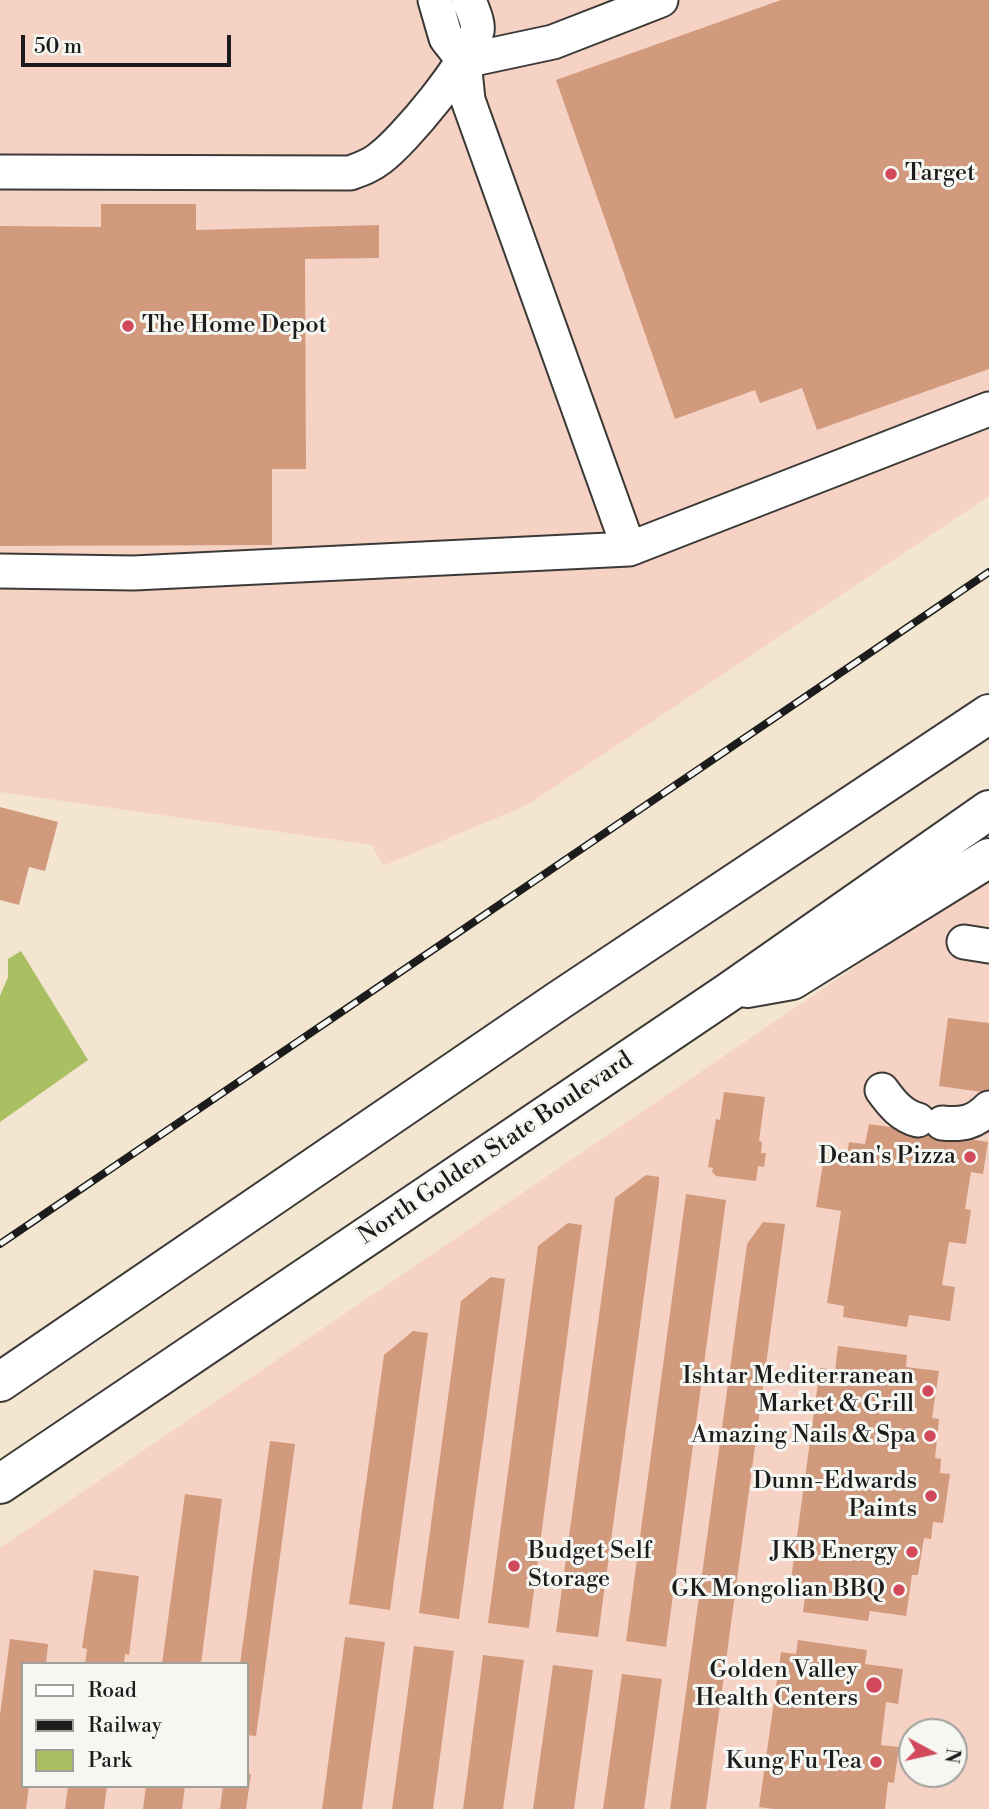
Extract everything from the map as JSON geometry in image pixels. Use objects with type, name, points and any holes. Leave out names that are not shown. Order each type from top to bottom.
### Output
[{"type":"main road","points":[[0,1382],[570,993],[989,715]]},
{"type":"main road","name":"North Golden State Boulevard","points":[[0,1484],[729,992],[989,810]]},
{"type":"main road","points":[[729,992],[792,980],[989,858]]},
{"type":"lane","points":[[435,0],[446,38],[464,61],[468,100],[629,548]]},
{"type":"lane","points":[[0,172],[350,173],[366,168],[382,158],[400,140],[464,61],[478,29],[469,0]]},
{"type":"lane","points":[[464,61],[553,41],[661,0]]},
{"type":"lane","points":[[0,571],[134,573],[629,548],[989,409]]},
{"type":"lane","points":[[882,1090],[894,1107],[910,1118],[962,1125],[979,1118],[989,1108]]},
{"type":"shaded area","points":[[0,0],[989,0],[989,496],[529,804],[383,866],[372,845],[0,792]]},
{"type":"shaded area","points":[[989,876],[989,1809],[0,1809],[0,1548]]},
{"type":"green space","points":[[21,951],[88,1060],[0,1122],[0,996],[8,977],[8,959]]},
{"type":"building","points":[[781,0],[989,0],[989,369],[817,430],[802,388],[760,403],[755,390],[675,419],[556,80]]},
{"type":"building","name":"The Home Depot","points":[[101,204],[196,204],[196,230],[379,225],[379,258],[305,259],[306,469],[272,469],[272,545],[0,546],[0,226],[101,227]]},
{"type":"building","points":[[0,807],[58,822],[45,871],[29,867],[19,905],[0,900]]},
{"type":"building","points":[[948,1018],[989,1023],[989,1093],[939,1086]]},
{"type":"building","points":[[724,1092],[765,1097],[759,1141],[762,1142],[761,1153],[766,1153],[764,1167],[758,1166],[756,1181],[716,1176],[712,1172],[713,1168],[708,1167],[716,1119],[720,1120]]},
{"type":"building","points":[[921,1106],[944,1110],[940,1134],[988,1142],[983,1174],[971,1172],[965,1209],[971,1210],[966,1244],[949,1242],[942,1285],[955,1287],[950,1321],[909,1315],[907,1327],[843,1317],[844,1306],[827,1303],[841,1211],[816,1207],[824,1157],[846,1160],[849,1142],[865,1144],[869,1124],[917,1131]]},
{"type":"building","points":[[646,1175],[659,1177],[659,1184],[598,1637],[556,1632],[615,1198]]},
{"type":"building","points":[[686,1194],[726,1200],[666,1647],[626,1641]]},
{"type":"building","points":[[763,1222],[785,1224],[706,1809],[670,1809],[747,1244]]},
{"type":"building","points":[[568,1223],[582,1225],[529,1628],[488,1623],[538,1246]]},
{"type":"building","points":[[491,1277],[505,1279],[459,1619],[419,1613],[461,1301]]},
{"type":"building","points":[[413,1331],[428,1333],[390,1610],[349,1604],[384,1355]]},
{"type":"building","points":[[838,1346],[907,1355],[906,1367],[939,1371],[932,1418],[939,1419],[935,1458],[941,1459],[940,1473],[950,1474],[943,1523],[933,1522],[931,1539],[924,1538],[918,1575],[912,1575],[906,1616],[870,1611],[868,1621],[803,1612],[806,1589],[790,1587],[820,1368],[835,1370]]},
{"type":"building","points":[[270,1441],[295,1444],[256,1736],[248,1735],[248,1662],[240,1662]]},
{"type":"building","points":[[185,1494],[222,1499],[201,1662],[162,1662]]},
{"type":"building","points":[[94,1570],[139,1576],[129,1655],[125,1654],[124,1662],[85,1662],[87,1649],[82,1648]]},
{"type":"building","points":[[345,1637],[385,1642],[362,1809],[322,1809]]},
{"type":"building","points":[[10,1639],[48,1644],[46,1662],[21,1662],[21,1788],[29,1788],[26,1809],[0,1809],[0,1715]]},
{"type":"building","points":[[798,1640],[867,1650],[865,1664],[903,1669],[898,1704],[886,1702],[881,1745],[898,1747],[898,1754],[894,1783],[888,1782],[885,1809],[759,1807],[781,1652],[796,1654]]},
{"type":"building","points":[[414,1646],[454,1651],[433,1809],[392,1809]]},
{"type":"building","points":[[483,1655],[524,1660],[503,1809],[463,1809]]},
{"type":"building","points":[[553,1665],[593,1670],[574,1809],[533,1809]]},
{"type":"building","points":[[622,1674],[662,1679],[644,1809],[603,1809]]},
{"type":"building","points":[[248,1774],[251,1774],[246,1809],[220,1809],[223,1788],[248,1788]]},
{"type":"building","points":[[68,1788],[107,1788],[104,1809],[65,1809]]},
{"type":"building","points":[[146,1788],[185,1788],[182,1809],[143,1809]]},
{"type":"railway","points":[[0,1244],[989,572]]},
{"type":"place","name":"Target","points":[[891,174]]},
{"type":"place","name":"The Home Depot","points":[[128,326]]},
{"type":"place","name":"Dean's Pizza","points":[[970,1157]]},
{"type":"place","name":"Ishtar Mediterranean Market & Grill","points":[[928,1391]]},
{"type":"place","name":"Amazing Nails & Spa","points":[[930,1436]]},
{"type":"place","name":"Dunn-Edwards Paints","points":[[931,1496]]},
{"type":"place","name":"JKB Energy","points":[[912,1552]]},
{"type":"place","name":"Budget Self Storage","points":[[514,1566]]},
{"type":"place","name":"GK Mongolian BBQ","points":[[899,1590]]},
{"type":"place","name":"Golden Valley Health Centers","points":[[874,1685]]},
{"type":"place","name":"Kung Fu Tea","points":[[876,1762]]}]
